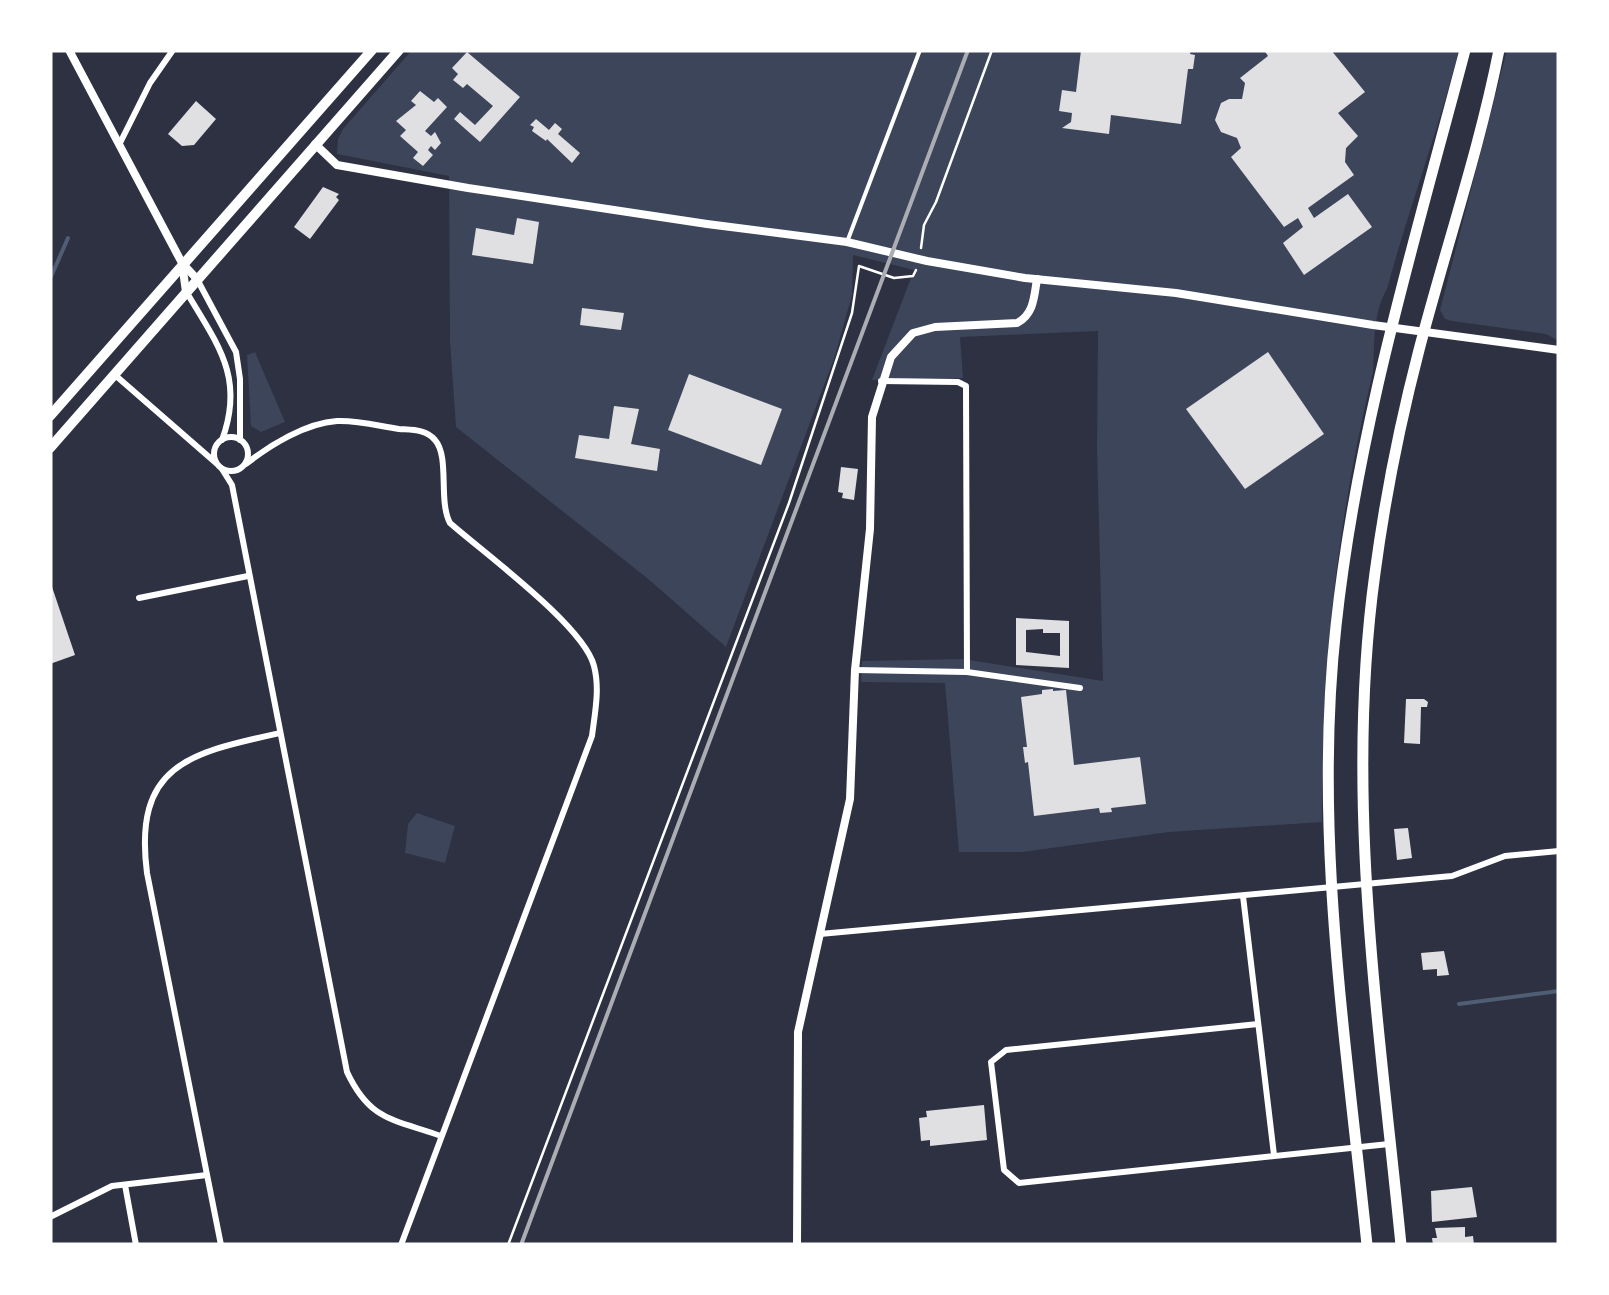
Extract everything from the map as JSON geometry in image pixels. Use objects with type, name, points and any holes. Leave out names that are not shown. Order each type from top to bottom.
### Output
[{"type":"highway","points":[[1367,1245],[1332,888],[1329,764],[1335,629],[1358,472],[1465,50]]},
{"type":"highway","points":[[1402,1245],[1366,883],[1362,768],[1369,624],[1390,477],[1499,50]]},
{"type":"main road","points":[[50,416],[372,50]]},
{"type":"main road","points":[[50,448],[399,50]]},
{"type":"street","points":[[69,50],[182,263],[196,278],[236,352],[246,464]]},
{"type":"street","points":[[119,145],[150,82],[174,50]]},
{"type":"street","points":[[315,144],[328,159],[344,166],[707,224],[847,242],[927,262],[1036,279],[1176,293],[1559,350]]},
{"type":"street","points":[[182,263],[186,292],[223,354],[230,377],[232,407],[214,453],[232,485],[347,1072],[360,1098],[377,1113],[441,1136]]},
{"type":"street","points":[[797,1245],[798,1032],[850,799],[854,670],[870,529],[872,417],[894,350],[912,333],[934,327],[1002,325],[1022,320],[1031,308],[1036,279]]},
{"type":"street","points":[[114,374],[197,449],[219,466],[238,470]]},
{"type":"street","points":[[881,381],[958,382],[966,386],[967,672]]},
{"type":"street","points":[[232,485],[238,470],[267,448],[319,425],[338,421],[423,432],[435,440],[440,452],[445,513],[450,523],[576,634],[594,665],[598,695],[592,736],[402,1245]]},
{"type":"street","points":[[197,449],[220,442],[267,448]]},
{"type":"street","points":[[139,598],[248,576]]},
{"type":"street","points":[[854,670],[967,672],[1080,688]]},
{"type":"street","points":[[222,1245],[148,874],[144,843],[147,809],[161,784],[184,761],[210,748],[280,733]]},
{"type":"street","points":[[820,934],[1452,876],[1505,856],[1559,851]]},
{"type":"street","points":[[1243,896],[1274,1156]]},
{"type":"street","points":[[1258,1024],[1006,1050],[991,1062],[1004,1170],[1020,1183],[1391,1143]]},
{"type":"street","points":[[50,1217],[93,1194],[125,1185],[207,1174]]},
{"type":"street","points":[[125,1185],[136,1245]]},
{"type":"lane","points":[[847,242],[920,50]]},
{"type":"path","points":[[922,242],[924,224],[936,202],[992,50]]},
{"type":"path","points":[[508,1245],[789,503],[852,313],[859,266],[894,278],[913,276],[915,272]]},
{"type":"shaded area","points":[[412,50],[1459,50],[1377,319],[1373,372],[1350,483],[1334,595],[1324,708],[1322,822],[1169,832],[1022,852],[959,852],[945,683],[861,682],[862,661],[963,659],[1103,681],[1098,331],[960,337],[963,378],[872,380],[914,270],[853,255],[852,295],[835,356],[726,647],[647,578],[456,427],[450,341],[449,176],[337,154],[343,129]]},
{"type":"shaded area","points":[[1507,50],[1559,50],[1559,341],[1546,334],[1452,321],[1445,319],[1440,310]]},
{"type":"shaded area","points":[[255,352],[285,422],[261,432],[251,426],[247,355]]},
{"type":"shaded area","points":[[417,813],[455,826],[445,863],[405,853],[408,824]]},
{"type":"building","points":[[1081,50],[1191,50],[1190,54],[1195,55],[1193,69],[1188,69],[1181,124],[1111,115],[1109,134],[1062,128],[1071,122],[1072,113],[1059,111],[1062,90],[1076,92]]},
{"type":"building","points":[[1264,50],[1331,50],[1365,92],[1338,113],[1358,136],[1346,148],[1345,162],[1354,175],[1308,208],[1314,218],[1348,194],[1372,227],[1304,275],[1283,243],[1303,227],[1298,218],[1284,227],[1231,157],[1241,148],[1237,138],[1221,132],[1215,120],[1221,103],[1242,99],[1245,83],[1240,78],[1268,56]]},
{"type":"building","points":[[467,52],[520,97],[480,142],[454,119],[460,112],[475,125],[493,106],[467,84],[463,88],[453,80],[458,74],[452,68]]},
{"type":"building","points":[[420,91],[434,102],[438,98],[447,107],[425,131],[431,136],[435,132],[441,143],[435,150],[431,146],[428,150],[433,155],[423,166],[413,158],[418,152],[400,136],[406,130],[396,121],[416,105],[411,101]]},
{"type":"building","points":[[196,101],[216,119],[194,145],[182,146],[168,134]]},
{"type":"building","points":[[536,119],[549,130],[555,123],[562,129],[558,134],[580,153],[572,163],[547,139],[532,131],[534,127],[530,125]]},
{"type":"building","points":[[323,187],[339,194],[339,200],[310,239],[294,227]]},
{"type":"building","points":[[517,218],[539,222],[533,264],[472,255],[476,228],[514,235]]},
{"type":"building","points":[[582,308],[624,313],[621,330],[580,325]]},
{"type":"building","points":[[1268,352],[1324,434],[1245,489],[1186,409]]},
{"type":"building","points":[[689,374],[782,409],[761,465],[668,430]]},
{"type":"building","points":[[614,406],[639,409],[631,444],[660,449],[657,471],[575,458],[579,435],[609,439]]},
{"type":"building","points":[[841,467],[858,469],[854,500],[842,498],[843,493],[838,492]]},
{"type":"building","points":[[50,581],[75,655],[50,664]]},
{"type":"building","points":[[1016,618],[1069,621],[1069,668],[1016,665]],"holes":[[[1043,629],[1043,633],[1060,633],[1060,656],[1026,652],[1026,630]]]},
{"type":"building","points":[[1066,690],[1074,765],[1140,757],[1146,804],[1111,808],[1112,812],[1100,813],[1099,808],[1034,816],[1023,747],[1027,747],[1021,697]]},
{"type":"building","points":[[1406,699],[1428,702],[1427,707],[1421,707],[1420,744],[1404,743]]},
{"type":"building","points":[[1408,828],[1412,858],[1397,860],[1394,829]]},
{"type":"building","points":[[1444,951],[1449,975],[1437,976],[1437,969],[1423,970],[1421,953]]},
{"type":"building","points":[[984,1105],[987,1140],[930,1146],[930,1140],[921,1141],[919,1118],[927,1117],[926,1111]]},
{"type":"building","points":[[1472,1187],[1477,1217],[1432,1222],[1431,1191]]},
{"type":"building","points":[[1465,1227],[1465,1237],[1473,1236],[1474,1245],[1433,1245],[1432,1238],[1437,1238],[1435,1228]]},
{"type":"waterway","points":[[50,279],[68,238]]},
{"type":"waterway","points":[[50,352],[50,370]]},
{"type":"waterway","points":[[1459,1004],[1559,991]]},
{"type":"railway","points":[[521,1245],[968,50]]}]
